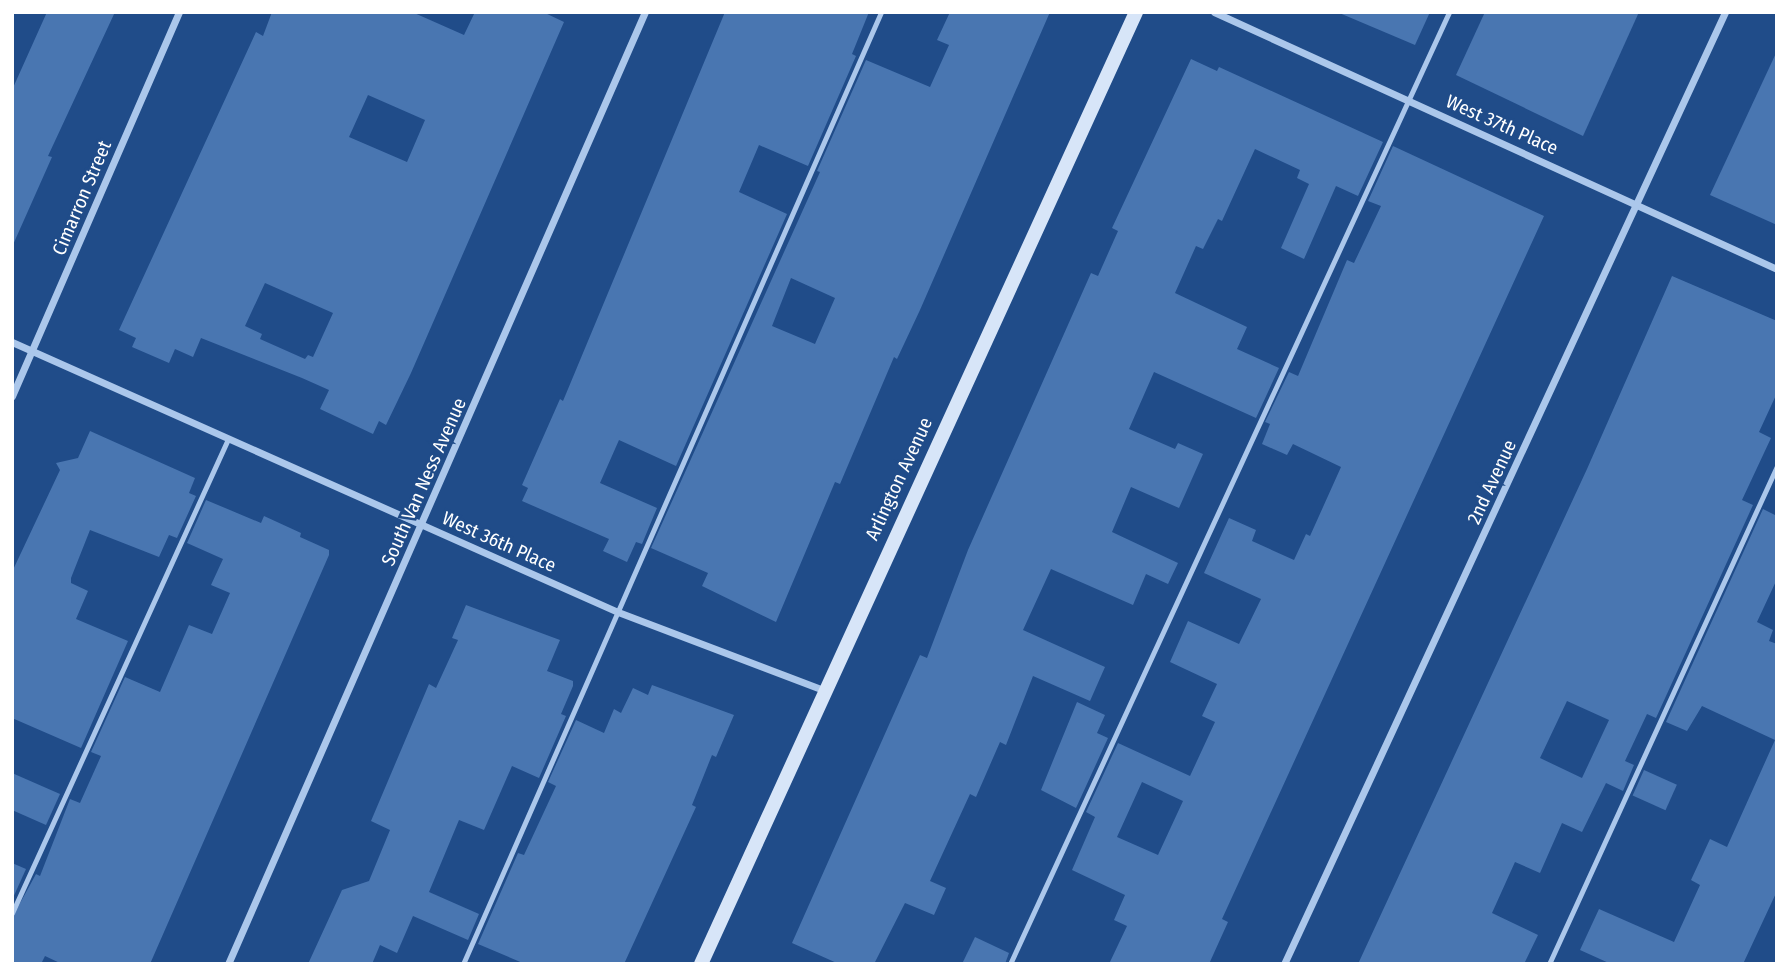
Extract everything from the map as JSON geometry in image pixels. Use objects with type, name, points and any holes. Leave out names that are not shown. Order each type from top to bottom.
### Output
[{"type":"main road","name":"Arlington Avenue","points":[[701,964],[823,690],[1136,12]]},
{"type":"street","name":"Cimarron Street","points":[[12,396],[179,12]]},
{"type":"street","name":"South Van Ness Avenue","points":[[228,964],[645,12]]},
{"type":"street","name":"West 37th Place","points":[[1214,12],[1777,269]]},
{"type":"street","name":"2nd Avenue","points":[[1284,964],[1639,204],[1725,12]]},
{"type":"street","name":"West 36th Place","points":[[12,342],[618,612],[823,690]]},
{"type":"lane","points":[[463,964],[881,12]]},
{"type":"lane","points":[[1010,964],[1449,12]]},
{"type":"lane","points":[[12,913],[228,439]]},
{"type":"lane","points":[[1549,964],[1777,466]]},
{"type":"building","points":[[47,12],[115,12],[48,156],[52,157],[12,247],[12,90]]},
{"type":"building","points":[[272,12],[412,12],[464,35],[475,12],[543,12],[564,22],[411,373],[386,425],[379,421],[373,434],[320,409],[329,390],[302,378],[201,338],[193,357],[175,349],[169,363],[132,347],[136,338],[119,330],[256,32],[263,36]],"holes":[[[368,95],[425,120],[407,162],[349,137]],[[265,283],[333,313],[313,357],[308,355],[305,359],[260,339],[262,334],[245,326]]]},
{"type":"building","points":[[725,12],[869,12],[852,54],[856,56],[808,166],[759,145],[739,192],[787,214],[676,466],[619,440],[600,483],[657,508],[642,544],[636,542],[627,562],[603,551],[609,539],[522,501],[528,488],[522,485],[560,399],[563,401]]},
{"type":"building","points":[[950,12],[1050,12],[920,310],[897,359],[894,357],[840,484],[835,482],[776,622],[702,586],[708,573],[651,548],[820,172],[817,171],[866,60],[930,87],[949,45],[937,40]],"holes":[[[791,278],[835,298],[815,344],[772,326]]]},
{"type":"building","points":[[1337,12],[1430,12],[1415,45]]},
{"type":"building","points":[[1485,12],[1639,12],[1583,136],[1456,75]]},
{"type":"building","points":[[1777,51],[1777,225],[1710,195]]},
{"type":"building","points":[[1191,59],[1217,71],[1219,67],[1383,142],[1358,196],[1336,186],[1304,259],[1281,248],[1309,184],[1297,178],[1300,170],[1255,149],[1222,221],[1218,219],[1203,249],[1196,246],[1175,293],[1247,327],[1237,349],[1279,368],[1256,418],[1154,372],[1129,429],[1175,449],[1178,443],[1203,454],[1179,508],[1131,487],[1112,532],[1178,563],[1168,584],[1146,574],[1133,605],[1051,569],[1023,630],[1105,667],[1090,701],[1033,676],[1006,745],[1000,742],[976,797],[970,794],[930,881],[946,888],[934,915],[905,903],[874,964],[839,964],[792,943],[920,655],[927,658],[968,550],[1091,273],[1098,276],[1118,231],[1112,228]]},
{"type":"building","points":[[1393,146],[1544,216],[1222,919],[1228,922],[1209,964],[1109,964],[1127,926],[1114,920],[1125,895],[1072,870],[1095,817],[1086,812],[1118,743],[1190,776],[1215,722],[1202,716],[1217,684],[1170,662],[1188,621],[1239,644],[1261,599],[1204,573],[1229,518],[1256,530],[1252,541],[1294,560],[1306,534],[1310,536],[1341,467],[1293,444],[1287,455],[1262,444],[1270,424],[1265,422],[1289,372],[1298,376],[1347,260],[1354,263],[1381,206],[1368,201]],"holes":[[[1142,782],[1183,801],[1158,855],[1117,837]]]},
{"type":"building","points":[[1672,276],[1777,321],[1777,393],[1759,432],[1771,438],[1742,500],[1753,505],[1656,718],[1647,714],[1625,761],[1634,765],[1623,791],[1606,783],[1582,832],[1562,823],[1540,873],[1515,862],[1492,913],[1538,935],[1524,964],[1358,964],[1587,469]],"holes":[[[1567,701],[1609,720],[1582,778],[1540,758]]]},
{"type":"building","points":[[90,431],[195,478],[189,493],[196,496],[177,538],[169,535],[159,557],[90,530],[71,578],[71,583],[88,591],[76,619],[128,641],[81,748],[12,718],[12,572],[60,470],[56,463],[78,458]]},
{"type":"building","points":[[206,500],[261,523],[264,516],[301,533],[300,537],[329,550],[329,555],[150,964],[62,964],[45,956],[41,964],[12,964],[12,918],[36,874],[40,876],[70,799],[80,803],[101,756],[91,752],[125,677],[160,692],[189,625],[212,634],[230,593],[211,585],[223,559],[187,543]]},
{"type":"building","points":[[1763,509],[1777,516],[1777,579],[1757,622],[1773,630],[1769,641],[1777,644],[1777,891],[1743,964],[1611,964],[1580,950],[1599,909],[1674,942],[1700,885],[1691,880],[1710,839],[1727,847],[1775,740],[1702,706],[1687,731],[1666,722]]},
{"type":"building","points":[[466,605],[560,640],[547,671],[573,681],[561,714],[566,716],[539,778],[512,766],[484,830],[459,820],[429,892],[479,914],[468,940],[413,916],[397,953],[380,945],[372,964],[308,964],[342,890],[369,881],[390,830],[371,821],[429,684],[436,688],[458,640],[452,638]]},
{"type":"building","points":[[652,685],[734,715],[716,757],[712,755],[692,805],[696,807],[624,964],[525,964],[478,944],[518,853],[524,855],[556,786],[548,782],[576,720],[604,733],[614,709],[621,713],[633,688],[648,695]]},
{"type":"building","points":[[1077,702],[1105,715],[1097,733],[1108,738],[1076,808],[1041,790]]},
{"type":"building","points":[[1644,770],[1677,785],[1665,810],[1633,796]]},
{"type":"building","points":[[12,773],[60,794],[46,825],[12,810]]},
{"type":"building","points":[[12,863],[26,869],[12,900]]},
{"type":"building","points":[[975,937],[1009,953],[1005,964],[962,964]]}]
